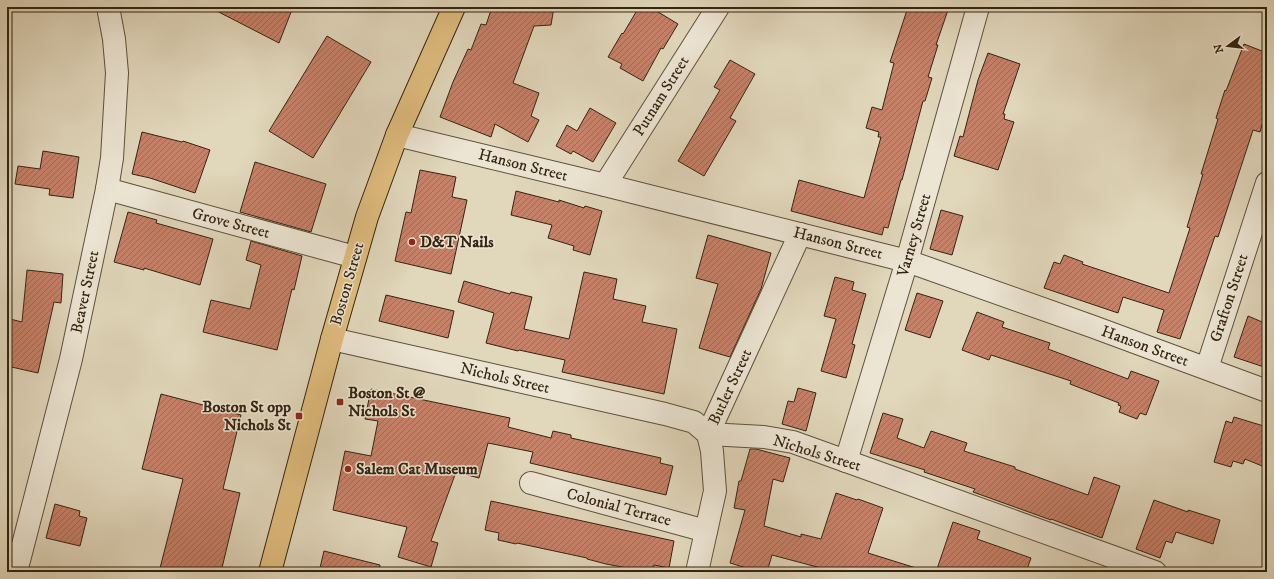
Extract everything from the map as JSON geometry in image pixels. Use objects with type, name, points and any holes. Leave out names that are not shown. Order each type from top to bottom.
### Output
[{"type":"main road","name":"Boston Street","points":[[270,572],[332,339],[367,217],[397,135],[454,7]]},
{"type":"street","name":"Beaver Street","points":[[16,572],[80,318],[107,189],[112,158],[117,73],[114,39],[108,7]]},
{"type":"street","name":"Putnam Street","points":[[605,185],[718,7]]},
{"type":"street","name":"Varney Street","points":[[846,461],[907,261],[978,7]]},
{"type":"street","name":"Hanson Street","points":[[397,135],[605,185],[907,261],[1092,326],[1267,391]]},
{"type":"street","name":"Grafton Street","points":[[1207,368],[1267,183]]},
{"type":"street","name":"Grove Street","points":[[107,189],[355,257]]},
{"type":"street","name":"Butler Street","points":[[699,572],[715,491],[712,451],[708,434],[800,234]]},
{"type":"street","name":"Nichols Street","points":[[332,339],[665,414],[694,422],[708,434],[764,437],[793,442],[1155,572]]},
{"type":"street","name":"Colonial Terrace","points":[[532,483],[706,531]]},
{"type":"building","points":[[209,7],[293,7],[279,43]]},
{"type":"building","points":[[492,7],[554,7],[551,25],[534,26],[513,83],[539,93],[531,116],[539,120],[528,142],[495,124],[491,137],[440,117],[453,82],[468,49],[471,50],[481,24],[486,25]]},
{"type":"building","points":[[639,7],[650,7],[678,24],[663,49],[661,48],[643,81],[620,68],[622,64],[608,57]]},
{"type":"building","points":[[908,7],[949,7],[936,45],[938,45],[928,77],[932,78],[925,101],[923,101],[888,228],[884,227],[882,235],[791,211],[799,180],[864,198],[881,137],[878,137],[879,132],[866,128],[872,107],[882,110],[894,63],[890,62]]},
{"type":"building","points":[[327,36],[371,62],[313,158],[269,131]]},
{"type":"building","points":[[1244,44],[1267,53],[1267,108],[1260,132],[1253,130],[1218,237],[1215,236],[1180,339],[1157,332],[1164,310],[1123,297],[1118,313],[1044,288],[1054,262],[1060,264],[1064,255],[1083,262],[1082,264],[1169,293],[1190,228],[1187,227],[1218,119],[1216,118],[1225,90],[1226,91]]},
{"type":"building","points":[[988,53],[1020,64],[1003,114],[1005,114],[1004,119],[1014,122],[998,170],[954,156],[960,136],[963,137],[978,80]]},
{"type":"building","points":[[730,60],[755,74],[730,118],[736,121],[704,176],[678,161],[720,90],[714,87]]},
{"type":"building","points":[[590,108],[616,123],[593,162],[573,151],[571,154],[556,146],[567,125],[577,131]]},
{"type":"building","points":[[142,132],[183,141],[210,150],[195,193],[150,178],[132,174]]},
{"type":"building","points":[[43,151],[79,157],[73,198],[49,195],[50,189],[15,184],[18,166],[40,169]]},
{"type":"building","points":[[255,162],[326,184],[311,232],[240,212]]},
{"type":"building","points":[[420,170],[456,177],[452,197],[467,200],[451,274],[395,261],[406,212],[411,213]]},
{"type":"building","points":[[516,191],[602,211],[590,255],[573,250],[574,246],[548,238],[552,225],[511,215]]},
{"type":"building","points":[[941,210],[963,216],[952,255],[930,249]]},
{"type":"building","points":[[128,212],[157,220],[156,223],[213,239],[200,285],[144,268],[144,270],[114,262]]},
{"type":"building","points":[[708,235],[771,253],[761,289],[730,357],[699,348],[718,284],[696,278]]},
{"type":"building","points":[[251,241],[302,256],[277,350],[203,332],[211,300],[250,309],[261,265],[246,260]]},
{"type":"building","points":[[27,270],[63,274],[61,303],[54,302],[38,373],[7,366],[7,335],[10,319],[22,322]]},
{"type":"building","points":[[584,272],[617,279],[613,299],[646,306],[642,322],[677,329],[664,394],[562,372],[565,360],[486,343],[494,313],[458,302],[464,281],[510,294],[511,292],[532,297],[524,329],[569,339]]},
{"type":"building","points":[[835,277],[854,282],[852,290],[866,294],[852,344],[855,345],[846,378],[821,371],[836,319],[824,316]]},
{"type":"building","points":[[917,293],[943,301],[930,338],[905,330]]},
{"type":"building","points":[[386,295],[454,311],[448,338],[379,321]]},
{"type":"building","points":[[977,312],[1004,322],[1002,327],[1050,343],[1048,349],[1128,379],[1131,371],[1159,381],[1146,415],[1140,413],[1137,419],[1119,412],[1121,406],[1118,405],[1119,403],[1070,384],[1071,381],[991,355],[989,360],[962,350]]},
{"type":"building","points":[[1248,316],[1267,324],[1267,368],[1234,357]]},
{"type":"building","points":[[798,388],[816,393],[806,431],[782,424],[788,401],[794,402]]},
{"type":"building","points":[[371,389],[510,418],[508,427],[551,438],[553,431],[571,435],[571,438],[661,458],[660,463],[673,466],[666,495],[530,463],[533,452],[488,443],[479,478],[456,472],[431,541],[438,543],[431,567],[398,557],[407,527],[333,510],[345,451],[371,456],[378,421],[365,419]]},
{"type":"building","points":[[161,394],[241,415],[223,489],[240,493],[221,572],[159,572],[183,479],[142,469]]},
{"type":"building","points":[[883,413],[903,419],[897,438],[924,448],[931,431],[967,443],[964,451],[1015,467],[1015,469],[1088,495],[1094,477],[1120,486],[1102,538],[973,492],[975,489],[924,472],[925,470],[870,453]]},
{"type":"building","points":[[1234,417],[1267,427],[1267,468],[1245,459],[1243,464],[1233,461],[1231,467],[1214,462],[1226,421],[1232,423]]},
{"type":"building","points":[[750,449],[756,449],[790,458],[783,482],[773,479],[764,526],[801,537],[801,534],[821,539],[836,493],[857,500],[858,499],[883,508],[868,553],[916,568],[915,572],[836,572],[772,555],[767,572],[760,572],[730,563],[745,510],[734,508],[739,481],[741,481]]},
{"type":"building","points":[[1154,500],[1188,512],[1188,510],[1220,520],[1213,544],[1176,532],[1172,543],[1166,541],[1160,558],[1136,549]]},
{"type":"building","points":[[491,501],[674,541],[669,568],[654,565],[652,572],[649,572],[498,540],[499,533],[485,530]]},
{"type":"building","points":[[55,504],[80,511],[79,516],[87,518],[80,546],[46,538]]},
{"type":"building","points":[[953,522],[980,531],[977,539],[1031,558],[1026,572],[936,572]]},
{"type":"building","points":[[324,551],[380,565],[379,572],[319,572]]},
{"type":"place","name":"D&T Nails","points":[[412,242]]},
{"type":"place","name":"Boston St @ Nichols St","points":[[340,402]]},
{"type":"place","name":"Boston St opp Nichols St","points":[[299,416]]},
{"type":"place","name":"Salem Cat Museum","points":[[348,469]]}]
